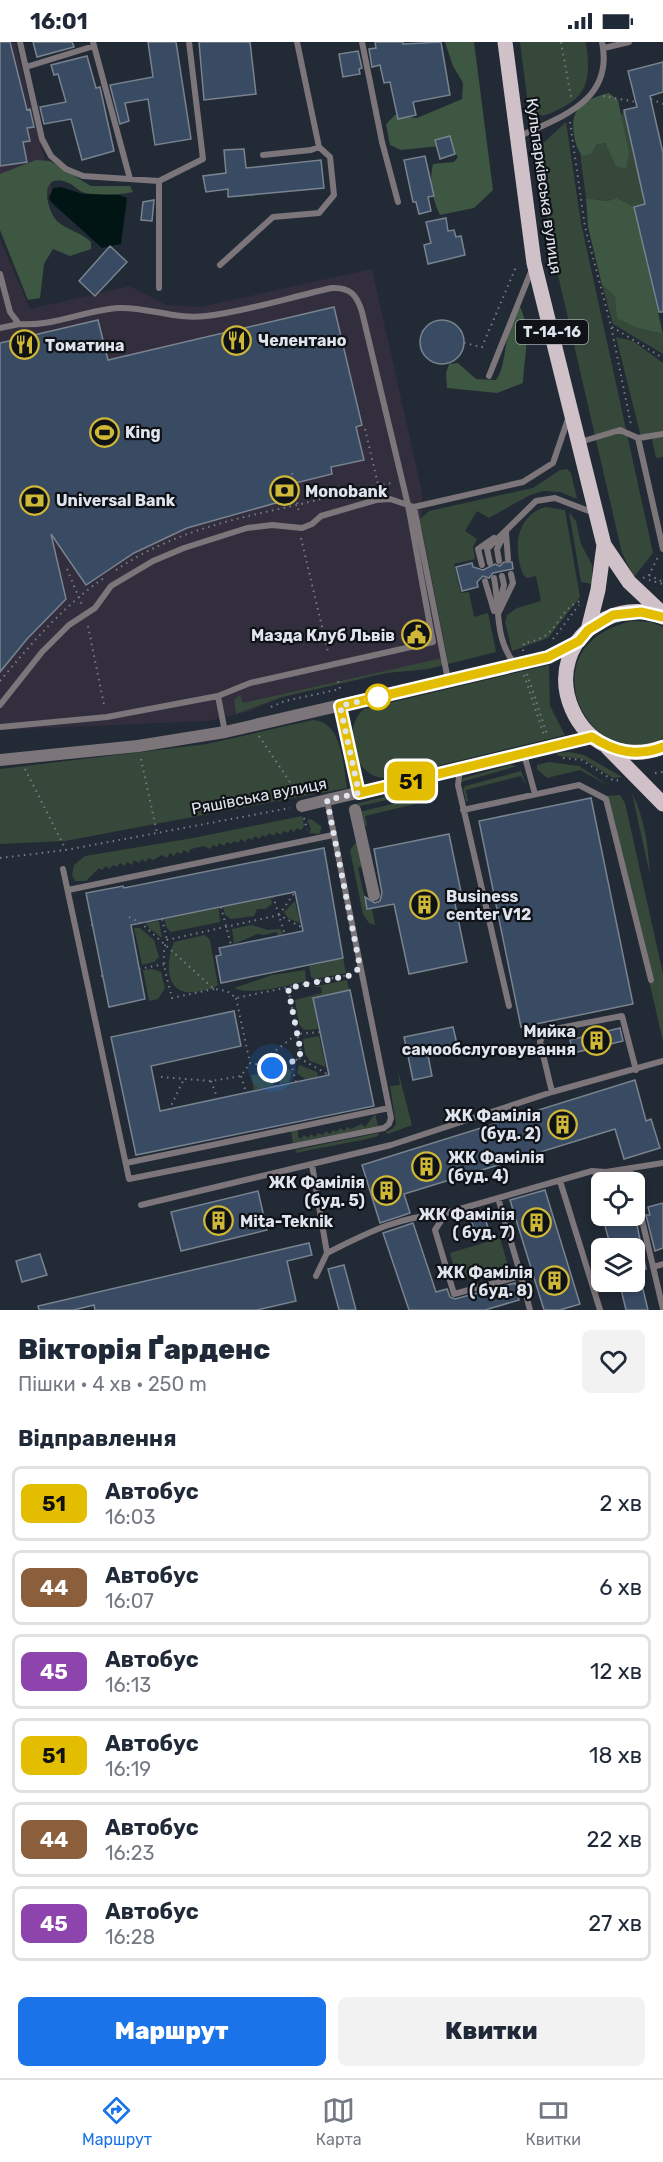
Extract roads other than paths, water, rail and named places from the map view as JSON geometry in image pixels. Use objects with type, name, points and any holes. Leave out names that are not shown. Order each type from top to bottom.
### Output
[{"type":"main road","name":"Кульпарківська вулиця","points":[[505,42],[534,263],[604,545],[598,590],[584,635]]},
{"type":"main road","name":"Кульпарківська вулиця","points":[[604,545],[629,582],[663,615]]},
{"type":"main road","points":[[584,635],[606,618],[627,612],[663,615]]},
{"type":"main road","name":"Т-14-16","points":[[584,635],[566,674],[566,692],[570,709],[579,724],[607,747],[663,804]]},
{"type":"main road","points":[[607,747],[628,753],[650,752],[663,747]]},
{"type":"street","points":[[0,760],[138,746],[225,732],[548,657],[584,635]]},
{"type":"street","points":[[340,706],[359,793]]},
{"type":"street","name":"Ряшівська вулиця","points":[[301,802],[327,800],[359,793],[592,737]]},
{"type":"street","points":[[355,810],[374,895]]},
{"type":"lane","points":[[20,42],[42,140],[51,156],[66,169],[83,176],[159,182],[203,159],[189,42]]},
{"type":"lane","points":[[220,265],[273,217],[320,213],[334,195],[330,157],[319,147],[297,42]]},
{"type":"lane","points":[[362,42],[382,142],[398,202]]},
{"type":"lane","points":[[518,137],[568,113],[593,94],[605,72],[603,45],[629,42]]},
{"type":"lane","points":[[26,66],[94,44],[130,179]]},
{"type":"lane","points":[[263,155],[319,147]]},
{"type":"lane","points":[[159,182],[159,288]]},
{"type":"lane","points":[[489,376],[534,263]]},
{"type":"lane","points":[[0,274],[10,312],[19,324]]},
{"type":"lane","points":[[0,328],[19,324],[34,325],[117,308],[139,309],[178,316],[206,316],[342,287],[352,292],[362,312],[411,506],[437,641],[448,680]]},
{"type":"lane","points":[[0,705],[42,652],[69,625],[95,608],[111,586],[153,561],[247,528],[272,525],[302,528],[312,524],[321,516],[376,500],[390,499],[411,506],[523,482],[553,463],[572,410]]},
{"type":"lane","points":[[580,441],[620,430],[636,438],[663,434]]},
{"type":"lane","points":[[636,438],[660,548]]},
{"type":"lane","points":[[490,563],[488,549],[529,506],[545,498],[564,501],[597,514]]},
{"type":"lane","points":[[507,529],[508,559]]},
{"type":"lane","points":[[499,561],[497,549],[507,529]]},
{"type":"lane","points":[[482,565],[478,549],[507,529]]},
{"type":"lane","points":[[497,618],[513,583],[511,574]]},
{"type":"lane","points":[[497,618],[504,585],[502,576]]},
{"type":"lane","points":[[494,578],[497,618]]},
{"type":"lane","points":[[485,580],[506,653],[522,663]]},
{"type":"lane","points":[[0,727],[107,717],[218,696],[250,684],[437,641]]},
{"type":"lane","points":[[218,696],[225,732]]},
{"type":"lane","points":[[524,753],[535,794]]},
{"type":"lane","points":[[460,768],[458,785],[463,810],[508,1006]]},
{"type":"lane","points":[[463,810],[579,785],[606,799],[651,980]]},
{"type":"lane","points":[[63,868],[129,1179],[384,1128],[391,1121],[389,1108],[327,800]]},
{"type":"lane","points":[[68,890],[333,835]]},
{"type":"lane","points":[[552,1092],[540,1042],[549,1030],[622,1016],[636,1070]]},
{"type":"lane","points":[[141,1205],[391,1145],[552,1092],[663,1061]]},
{"type":"lane","points":[[126,1163],[389,1108]]},
{"type":"lane","points":[[327,1253],[381,1226],[411,1216],[446,1213],[592,1171],[663,1163]]},
{"type":"lane","points":[[312,1165],[327,1253],[316,1276]]},
{"type":"lane","points":[[630,1168],[631,1172]]},
{"type":"lane","points":[[560,1180],[600,1310]]},
{"type":"lane","points":[[498,1198],[530,1310]]},
{"type":"lane","points":[[446,1213],[435,1230],[454,1294],[521,1276]]},
{"type":"lane","points":[[644,1226],[663,1309]]},
{"type":"lane","points":[[653,1267],[663,1264]]},
{"type":"place","name":"Челентано","points":[[237,340]]},
{"type":"place","name":"Томатина","points":[[24,345]]},
{"type":"place","name":"King","points":[[104,432]]},
{"type":"place","name":"Monobank","points":[[284,491]]},
{"type":"place","name":"Universal Bank","points":[[35,500]]},
{"type":"place","name":"Мазда Клуб Львів","points":[[416,635]]},
{"type":"place","name":"Business center V12","points":[[425,905]]},
{"type":"place","name":"Мийка самообслуговування","points":[[597,1040]]},
{"type":"place","name":"ЖК Фамілія (буд. 2)","points":[[562,1124]]},
{"type":"place","name":"ЖК Фамілія (буд. 4)","points":[[427,1166]]},
{"type":"place","name":"ЖК Фамілія (буд. 5)","points":[[386,1191]]},
{"type":"place","name":"Mita-Teknik","points":[[219,1221]]},
{"type":"place","name":"ЖК Фамілія ( буд. 7)","points":[[536,1223]]},
{"type":"place","name":"ЖК Фамілія ( буд. 8)","points":[[554,1281]]}]
